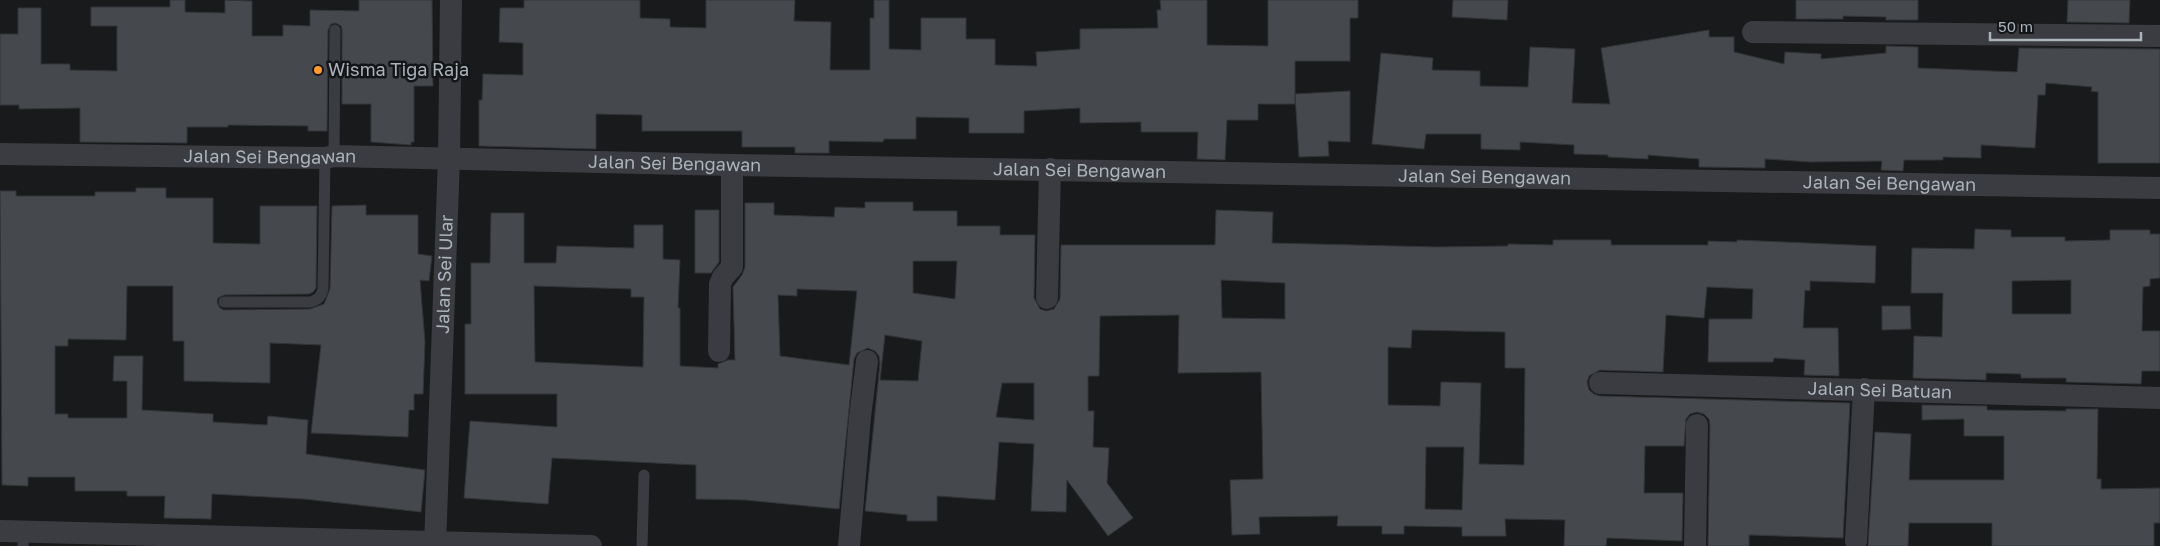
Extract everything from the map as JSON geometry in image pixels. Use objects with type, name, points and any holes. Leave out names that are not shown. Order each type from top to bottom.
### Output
[{"type":"street","name":"Jalan Sei Ular","points":[[435,544],[448,158],[451,0]]},
{"type":"street","points":[[1753,32],[2160,36]]},
{"type":"street","name":"Jalan Sei Bengawan","points":[[0,154],[448,158],[1522,179],[2160,188]]},
{"type":"street","points":[[719,350],[720,284],[732,267],[732,165]]},
{"type":"street","points":[[1047,298],[1050,169]]},
{"type":"street","points":[[849,546],[858,434],[867,361]]},
{"type":"street","name":"Jalan Sei Batuan","points":[[1600,383],[2160,398]]},
{"type":"street","points":[[1856,541],[1864,390]]},
{"type":"street","points":[[1695,546],[1697,425]]},
{"type":"street","points":[[0,531],[24,538],[591,546]]},
{"type":"lane","points":[[224,302],[310,302],[322,296],[335,30]]},
{"type":"lane","points":[[642,546],[644,475]]},
{"type":"building","points":[[170,0],[185,0],[185,12],[225,13],[225,0],[252,1],[252,36],[283,36],[283,25],[310,26],[310,10],[359,11],[359,0],[432,0],[433,86],[414,86],[414,142],[411,142],[411,145],[371,142],[371,104],[342,104],[342,30],[341,26],[336,23],[331,24],[328,30],[327,131],[308,131],[308,126],[228,125],[228,127],[187,127],[187,143],[80,142],[80,108],[19,109],[19,105],[0,105],[0,34],[18,34],[18,8],[41,8],[41,64],[70,64],[70,70],[117,71],[117,26],[91,26],[91,7],[170,7]]},
{"type":"building","points":[[524,0],[640,0],[640,18],[670,19],[670,27],[706,28],[706,0],[795,0],[794,21],[831,22],[830,70],[870,70],[870,18],[874,18],[874,0],[889,0],[889,49],[921,50],[921,18],[966,18],[966,39],[995,39],[995,65],[1037,66],[1036,52],[1080,49],[1080,29],[1158,28],[1157,10],[1161,10],[1160,0],[1207,0],[1207,45],[1268,46],[1268,0],[1358,0],[1358,18],[1350,18],[1350,61],[1295,61],[1295,104],[1258,104],[1258,120],[1227,120],[1225,160],[1197,159],[1198,132],[1141,132],[1141,122],[1080,123],[1080,108],[1024,111],[1024,133],[969,133],[969,118],[916,117],[916,139],[884,139],[883,142],[829,141],[829,153],[795,153],[795,147],[742,147],[742,131],[642,131],[642,115],[596,114],[596,149],[479,146],[479,100],[482,100],[483,74],[523,75],[523,43],[499,42],[500,8],[524,8]]},
{"type":"building","points":[[1453,0],[1508,0],[1507,20],[1452,17]]},
{"type":"building","points":[[1796,0],[1918,0],[1918,20],[1886,20],[1886,17],[1843,16],[1843,19],[1796,19]]},
{"type":"building","points":[[2068,0],[2130,0],[2129,23],[2067,22]]},
{"type":"building","points":[[1709,30],[1709,37],[1734,37],[1734,52],[1784,64],[1785,52],[1821,54],[1821,59],[1886,53],[1886,46],[1918,47],[1918,68],[2017,72],[2019,48],[2160,49],[2160,163],[2098,163],[2098,92],[2091,91],[2092,87],[2046,83],[2045,95],[2038,95],[2035,148],[1981,145],[1981,158],[1943,157],[1943,160],[1904,160],[1903,171],[1881,170],[1882,161],[1811,162],[1765,159],[1765,168],[1699,167],[1699,159],[1648,155],[1648,159],[1574,154],[1574,145],[1520,142],[1520,150],[1481,149],[1481,134],[1426,134],[1424,149],[1372,144],[1381,53],[1433,58],[1432,70],[1480,71],[1480,86],[1528,87],[1530,47],[1575,49],[1572,103],[1610,104],[1601,48]]},
{"type":"building","points":[[1350,91],[1350,142],[1328,141],[1329,156],[1299,157],[1295,94]]},
{"type":"building","points":[[136,188],[166,188],[166,198],[213,198],[213,243],[260,244],[260,206],[317,206],[316,288],[313,292],[309,294],[224,295],[218,298],[217,302],[220,308],[224,310],[310,309],[324,304],[330,289],[332,206],[366,205],[366,215],[418,215],[418,254],[432,256],[429,281],[420,280],[425,342],[423,394],[414,394],[414,410],[409,410],[408,437],[311,433],[321,345],[270,343],[270,383],[184,381],[184,341],[173,341],[173,286],[127,286],[126,340],[68,339],[68,346],[55,346],[55,414],[68,414],[68,418],[127,418],[127,381],[113,381],[114,356],[143,356],[142,410],[213,414],[213,422],[267,425],[268,416],[308,420],[306,454],[425,470],[421,512],[304,499],[212,494],[211,519],[164,518],[165,496],[127,496],[127,491],[75,491],[75,477],[28,477],[28,486],[2,485],[0,191],[16,191],[16,196],[95,196],[95,192],[136,192]]},
{"type":"building","points":[[865,202],[913,202],[913,211],[957,211],[957,226],[1000,226],[1000,235],[1035,235],[1034,298],[1040,309],[1046,311],[1054,309],[1060,299],[1061,245],[1215,245],[1216,210],[1273,212],[1272,243],[1437,247],[1508,246],[1508,244],[1553,245],[1553,240],[1611,240],[1611,245],[1708,245],[1708,241],[1737,242],[1737,240],[1876,246],[1875,283],[1810,281],[1810,291],[1805,290],[1803,328],[1838,328],[1839,376],[1804,375],[1805,360],[1774,358],[1773,362],[1708,362],[1709,319],[1752,319],[1753,289],[1707,287],[1704,318],[1666,315],[1663,372],[1600,370],[1589,376],[1587,382],[1589,390],[1600,396],[1850,403],[1843,538],[1749,535],[1749,546],[1708,546],[1710,425],[1709,419],[1704,414],[1697,412],[1690,414],[1686,419],[1684,446],[1645,446],[1644,493],[1683,493],[1682,541],[1607,538],[1606,546],[1564,546],[1565,520],[1505,519],[1506,536],[1462,536],[1462,527],[1404,526],[1404,534],[1382,534],[1382,526],[1337,526],[1338,516],[1259,517],[1260,534],[1232,535],[1230,480],[1263,479],[1261,372],[1178,373],[1179,315],[1100,316],[1099,376],[1088,376],[1088,411],[1094,411],[1093,447],[1109,448],[1107,483],[1133,518],[1108,536],[1067,480],[1066,512],[1031,511],[1034,444],[999,442],[995,500],[937,496],[937,521],[907,521],[907,515],[865,511],[880,363],[879,356],[875,351],[868,348],[857,353],[854,359],[839,509],[745,500],[696,499],[696,465],[552,458],[548,504],[464,498],[470,421],[557,427],[557,394],[465,394],[465,324],[471,324],[471,263],[490,263],[491,213],[524,213],[524,263],[556,263],[557,246],[634,248],[634,225],[663,225],[663,259],[680,260],[678,308],[680,308],[680,366],[718,368],[718,364],[728,360],[735,360],[733,287],[742,275],[745,267],[745,203],[774,203],[774,215],[834,217],[835,207],[865,208]],"holes":[[[913,261],[957,261],[955,299],[913,293]],[[1221,280],[1285,283],[1285,319],[1222,318]],[[534,286],[631,289],[631,297],[644,297],[643,367],[535,362]],[[797,289],[857,291],[849,365],[780,356],[778,295],[797,296]],[[1412,330],[1505,332],[1505,368],[1525,368],[1524,465],[1479,464],[1481,383],[1441,382],[1440,406],[1388,405],[1388,347],[1411,348]],[[885,335],[922,341],[918,381],[880,380]],[[1002,383],[1034,383],[1034,420],[996,417]],[[1426,447],[1464,447],[1462,510],[1425,509]]]},
{"type":"building","points":[[695,210],[719,210],[719,262],[711,273],[695,273]]},
{"type":"building","points":[[1975,229],[2011,230],[2011,237],[2065,237],[2065,241],[2110,240],[2110,230],[2150,230],[2150,234],[2160,234],[2160,278],[2150,279],[2150,286],[2143,287],[2142,331],[2160,331],[2160,371],[2142,371],[2141,384],[2066,382],[2066,378],[2021,378],[2021,374],[1986,373],[1986,380],[1913,378],[1914,336],[1942,337],[1943,293],[1911,293],[1912,248],[1974,249]],"holes":[[[2071,280],[2071,314],[2012,314],[2012,281]]]},
{"type":"building","points":[[1882,306],[1910,306],[1911,329],[1882,330]]},
{"type":"building","points":[[1922,405],[1987,406],[1987,410],[2066,411],[2066,409],[2098,409],[2097,479],[2101,479],[2101,489],[2160,488],[2160,523],[2154,523],[2154,546],[1992,546],[1992,523],[1909,523],[1908,546],[1868,546],[1875,432],[1911,434],[1909,480],[2004,480],[2004,436],[1964,436],[1964,419],[1922,420]]},
{"type":"place","name":"Wisma Tiga Raja","points":[[318,70]]}]
